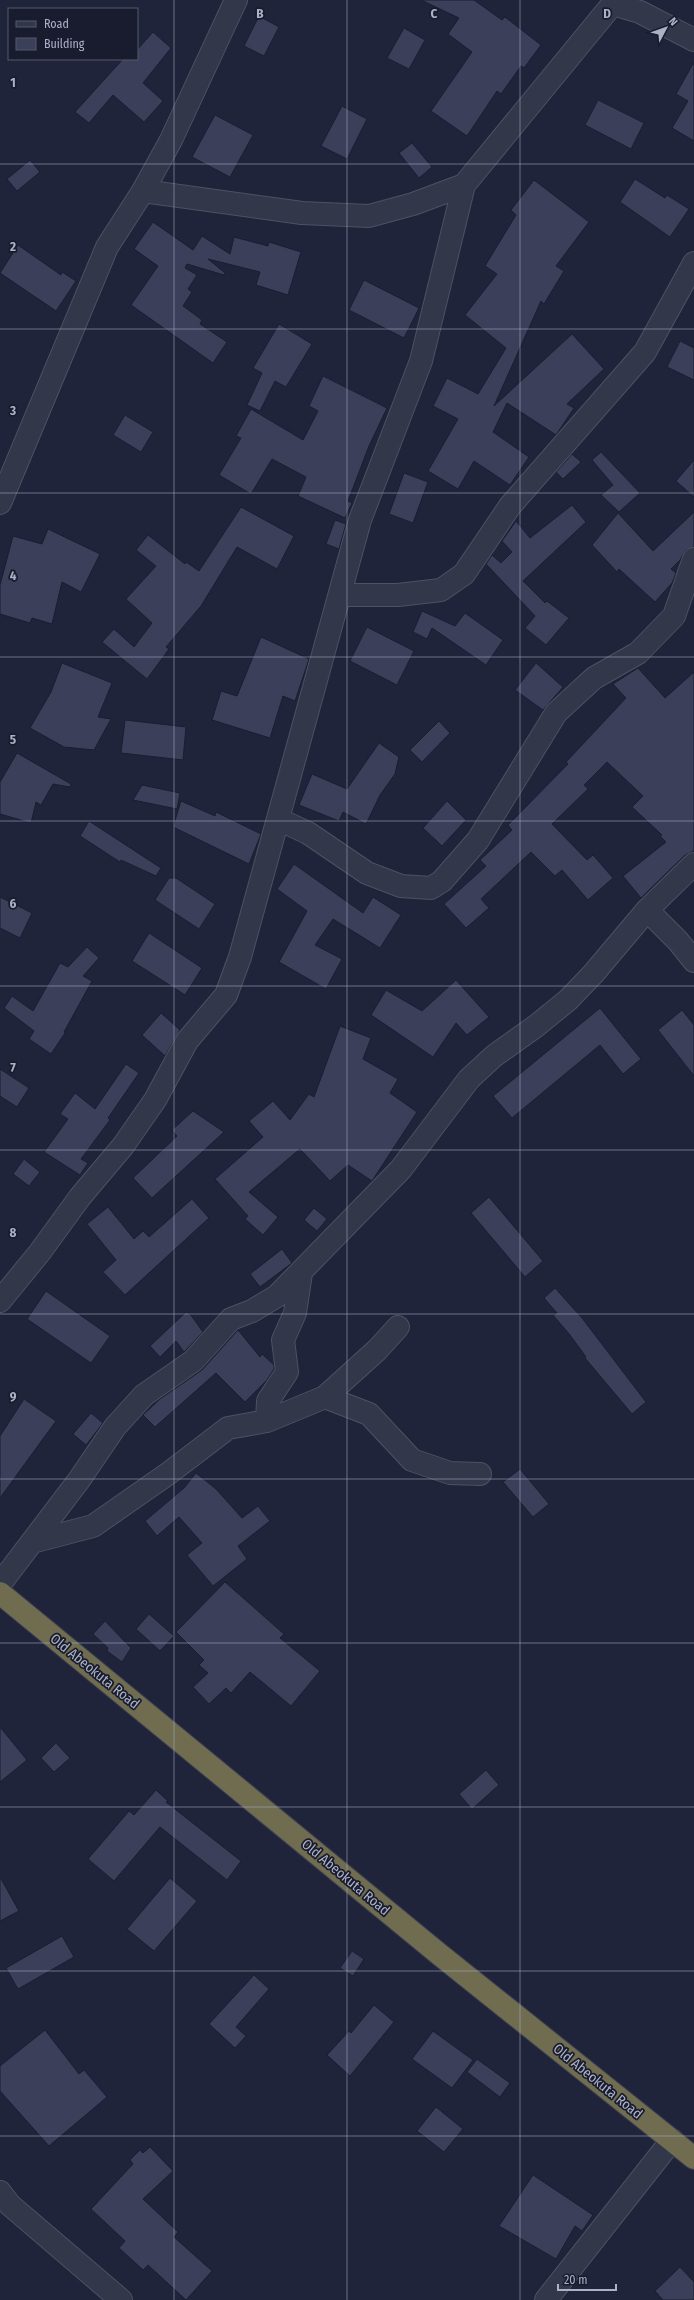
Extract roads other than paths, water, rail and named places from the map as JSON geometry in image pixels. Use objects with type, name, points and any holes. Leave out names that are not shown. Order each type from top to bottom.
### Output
[{"type":"highway","name":"Old Abeokuta Road","points":[[0,1593],[439,1954],[694,2158]]},
{"type":"street","points":[[0,503],[107,247],[143,190],[170,140],[236,0]]},
{"type":"street","points":[[0,1302],[40,1252],[80,1197],[123,1146],[155,1100],[187,1041],[226,995],[240,957],[360,520],[421,361],[464,185],[614,2],[640,12],[694,40]]},
{"type":"street","points":[[143,190],[302,213],[369,216],[413,204],[464,185]]},
{"type":"street","points":[[340,595],[398,595],[441,590],[464,574],[510,506],[645,352],[694,263]]},
{"type":"street","points":[[278,819],[308,833],[367,873],[401,886],[431,888],[442,881],[478,840],[556,713],[594,678],[638,653],[674,616],[694,559]]},
{"type":"street","points":[[0,1584],[80,1480],[115,1427],[144,1395],[193,1361],[231,1319],[252,1311],[277,1296],[301,1273],[401,1169],[470,1079],[494,1056],[536,1026],[568,1000],[593,974],[647,910],[694,864]]},
{"type":"street","points":[[647,910],[678,941],[694,961]]},
{"type":"street","points":[[267,1421],[268,1401],[287,1372],[283,1340],[295,1313],[301,1273]]},
{"type":"street","points":[[32,1542],[93,1526],[169,1473],[228,1428],[267,1421],[325,1397],[377,1350],[398,1327]]},
{"type":"street","points":[[325,1397],[369,1414],[412,1460],[450,1473],[480,1474]]},
{"type":"street","points":[[546,2300],[672,2140]]},
{"type":"street","points":[[3,2205],[121,2300]]}]
